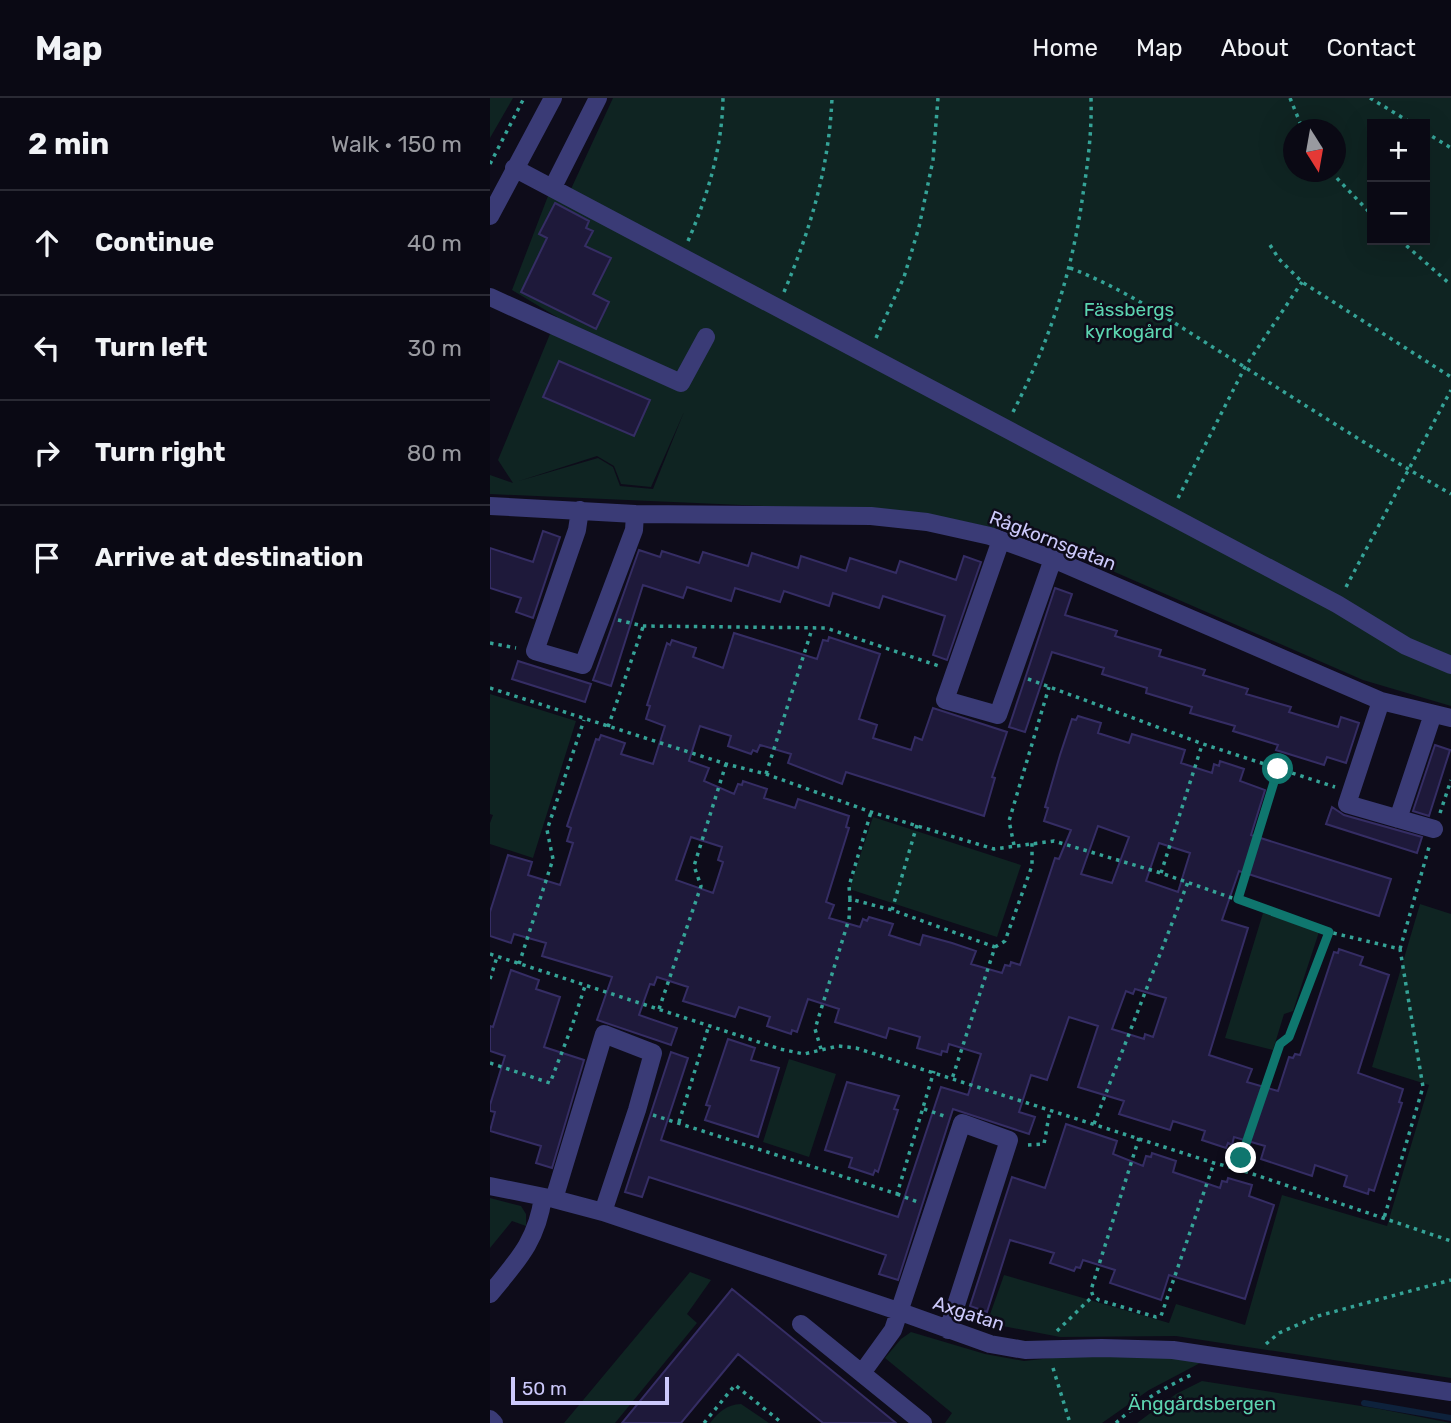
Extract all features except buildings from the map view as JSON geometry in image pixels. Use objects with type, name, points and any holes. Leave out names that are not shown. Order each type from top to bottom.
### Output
[{"type":"street","points":[[490,216],[553,98]]},
{"type":"street","points":[[553,187],[598,98]]},
{"type":"street","points":[[514,168],[1337,604],[1406,646],[1451,665]]},
{"type":"street","points":[[490,297],[681,383],[706,337]]},
{"type":"street","name":"Rågkornsgatan","points":[[490,506],[635,514],[871,516],[927,522],[1001,540],[1052,558],[1381,701],[1442,716]]},
{"type":"street","points":[[580,510],[577,530],[535,651],[583,666],[634,530],[635,514]]},
{"type":"street","points":[[1001,540],[945,700],[998,715],[1052,558]]},
{"type":"street","points":[[1381,701],[1347,804],[1434,829]]},
{"type":"street","points":[[1398,819],[1442,716]]},
{"type":"street","points":[[490,1294],[527,1249],[536,1231],[604,1034],[653,1053],[638,1110],[603,1212]]},
{"type":"street","points":[[862,1373],[893,1329],[962,1123],[1009,1140],[948,1329]]},
{"type":"street","name":"Axgatan","points":[[490,1186],[603,1212],[1008,1348],[1173,1350],[1451,1392]]},
{"type":"street","points":[[801,1324],[923,1423]]},
{"type":"street","points":[[490,1419],[494,1423]]},
{"type":"path","points":[[490,164],[524,98]]},
{"type":"path","points":[[681,255],[705,203],[714,169],[723,98]]},
{"type":"path","points":[[778,306],[802,250],[816,205],[830,139],[832,98]]},
{"type":"path","points":[[868,354],[904,277],[919,227],[933,160],[938,98]]},
{"type":"path","points":[[1004,429],[1047,340],[1070,268],[1091,140],[1091,98]]},
{"type":"path","points":[[1290,98],[1299,119]]},
{"type":"path","points":[[1370,98],[1405,119]]},
{"type":"path","points":[[1430,135],[1451,148]]},
{"type":"path","points":[[1341,182],[1367,210]]},
{"type":"path","points":[[1270,245],[1279,259],[1303,282],[1451,377]]},
{"type":"path","points":[[1406,245],[1451,285]]},
{"type":"path","points":[[1070,268],[1112,286],[1451,494]]},
{"type":"path","points":[[1169,516],[1245,367],[1303,282]]},
{"type":"path","points":[[1337,604],[1451,390]]},
{"type":"path","points":[[602,615],[643,626],[826,628],[955,671]]},
{"type":"path","points":[[608,727],[643,626]]},
{"type":"path","points":[[766,774],[811,629]]},
{"type":"path","points":[[490,643],[535,651]]},
{"type":"path","points":[[1013,674],[1203,744],[1351,792]]},
{"type":"path","points":[[1014,845],[1009,821],[1049,687]]},
{"type":"path","points":[[490,688],[994,849],[1054,841],[1161,873],[1329,932],[1400,949]]},
{"type":"path","points":[[519,964],[553,859],[547,831],[584,720]]},
{"type":"path","points":[[1161,873],[1203,744]]},
{"type":"path","points":[[659,1009],[701,886],[694,866],[726,764]]},
{"type":"path","points":[[1238,899],[1278,769]]},
{"type":"path","points":[[1384,1218],[1423,1087],[1400,949],[1434,829],[1451,780]]},
{"type":"path","points":[[821,1049],[815,1029],[849,919],[849,886],[872,811]]},
{"type":"path","points":[[892,911],[917,825]]},
{"type":"path","points":[[953,1079],[995,947],[1005,941],[1032,866],[1032,842]]},
{"type":"path","points":[[1094,1124],[1188,882]]},
{"type":"path","points":[[850,899],[995,947]]},
{"type":"path","points":[[1238,1169],[1280,1044],[1289,1037],[1329,932]]},
{"type":"path","points":[[490,954],[780,1049],[804,1054],[838,1046],[856,1048],[934,1071],[1451,1241]]},
{"type":"path","points":[[490,979],[497,957]]},
{"type":"path","points":[[490,1063],[550,1083],[585,986]]},
{"type":"path","points":[[679,1122],[709,1025]]},
{"type":"path","points":[[638,1110],[897,1194],[934,1071]]},
{"type":"path","points":[[1009,1140],[1027,1146],[1044,1144],[1050,1110]]},
{"type":"path","points":[[1093,1296],[1091,1290],[1139,1138]]},
{"type":"path","points":[[1093,1296],[1156,1317],[1161,1316],[1214,1163]]},
{"type":"path","points":[[1249,1360],[1279,1333],[1318,1316],[1451,1280]]},
{"type":"path","points":[[1050,1349],[1049,1339],[1093,1296]]},
{"type":"path","points":[[1116,1423],[1125,1414],[1171,1384],[1196,1373]]},
{"type":"path","points":[[704,1423],[736,1385],[782,1423]]},
{"type":"path","points":[[1125,1414],[1125,1423]]},
{"type":"green space","points":[[490,98],[513,98],[490,138]]},
{"type":"green space","name":"Fässbergs kyrkogård","points":[[613,98],[1451,98],[1451,706],[1363,680],[1032,536],[923,513],[490,494],[490,475],[513,483],[498,460],[557,317],[512,290],[548,196],[571,189]],"holes":[[[684,412],[653,489],[620,486],[613,467],[598,458],[519,481],[597,456],[614,466],[621,484],[651,487]]]},
{"type":"green space","points":[[490,694],[576,721],[533,858],[490,844],[490,823],[493,815],[490,814]]},
{"type":"green space","points":[[873,817],[1021,865],[997,937],[849,889]]},
{"type":"green space","points":[[1420,904],[1451,914],[1451,1378],[1176,1336],[1060,1337],[987,1323],[1004,1275],[1169,1323],[1176,1304],[1245,1325],[1282,1195],[1387,1226],[1429,1085],[1372,1067]]},
{"type":"green space","points":[[1263,913],[1319,932],[1293,1011],[1284,1014],[1273,1050],[1225,1038]]},
{"type":"green space","points":[[789,1059],[836,1074],[809,1157],[763,1142]]},
{"type":"green space","points":[[490,1198],[521,1206],[526,1214],[526,1226],[512,1221],[490,1248]]},
{"type":"green space","points":[[690,1272],[711,1280],[687,1314],[697,1323],[615,1423],[564,1423]]},
{"type":"green space","points":[[911,1332],[985,1354],[1024,1361],[1097,1353],[1202,1362],[1149,1390],[1102,1423],[945,1423],[952,1413],[885,1358],[901,1339]]},
{"type":"green space","name":"Änggårdsbergen","points":[[1202,1381],[1451,1423],[1137,1423],[1176,1394]]},
{"type":"green space","points":[[741,1404],[769,1423],[710,1423],[724,1409]]},
{"type":"waterway","points":[[1364,1403],[1451,1418]]},
{"type":"route","points":[[1241,1158],[1280,1044],[1289,1037],[1329,932],[1238,899],[1278,769]]}]
